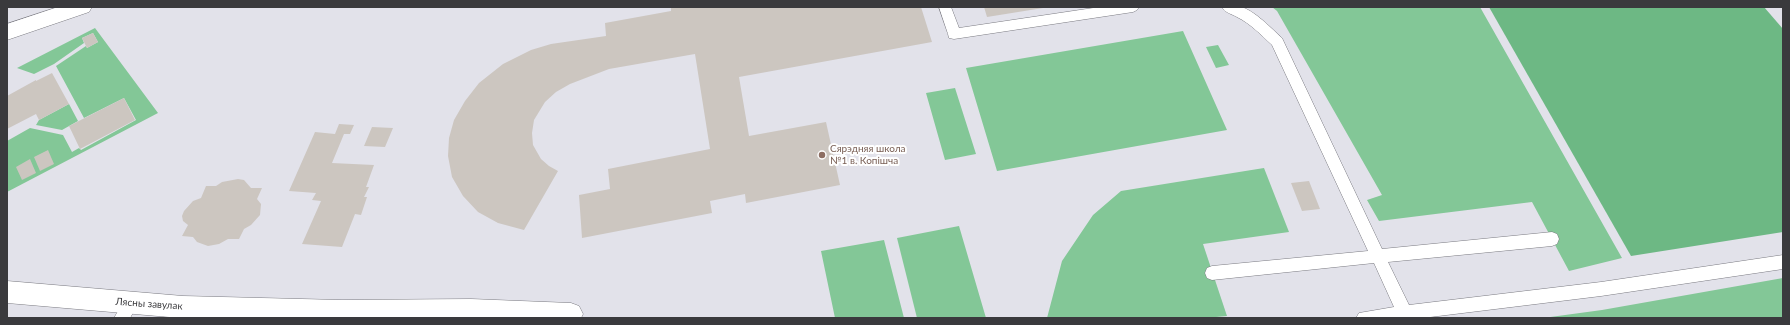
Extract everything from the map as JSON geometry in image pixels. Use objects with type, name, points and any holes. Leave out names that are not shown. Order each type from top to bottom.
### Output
[{"type":"street","points":[[7,32],[19,21],[28,7]]},
{"type":"street","points":[[7,32],[82,7]]},
{"type":"street","name":"Лясны завулак","points":[[7,292],[126,311],[291,314],[471,310],[571,314]]},
{"type":"lane","points":[[945,7],[954,34],[1133,7]]},
{"type":"lane","points":[[1228,7],[1258,23],[1277,42],[1405,313]]},
{"type":"lane","points":[[1212,273],[1552,239]]},
{"type":"lane","points":[[1364,318],[1602,289],[1783,262]]},
{"type":"green space","points":[[1272,7],[1480,7],[1622,258],[1569,271],[1532,202],[1379,221],[1367,200],[1382,195],[1277,11]]},
{"type":"green space","points":[[1489,7],[1764,7],[1783,29],[1783,232],[1631,256]]},
{"type":"green space","points":[[95,28],[158,113],[7,192],[7,141],[30,128],[63,135],[72,152],[79,148],[81,150],[136,120],[124,98],[84,118],[56,66],[86,46],[87,48],[98,42],[93,33],[82,38],[84,43],[54,64],[34,74],[17,68]]},
{"type":"green space","points":[[1183,31],[1227,130],[997,171],[966,68]]},
{"type":"green space","points":[[1218,45],[1229,65],[1216,68],[1206,47]]},
{"type":"green space","points":[[955,88],[976,154],[945,160],[926,93]]},
{"type":"green space","points":[[69,104],[78,121],[62,130],[36,125],[39,120]]},
{"type":"green space","points":[[1264,168],[1289,232],[1203,244],[1227,316],[1205,318],[1047,318],[1062,261],[1093,215],[1121,191]]},
{"type":"green space","points":[[959,226],[986,318],[917,318],[897,238]]},
{"type":"green space","points":[[884,240],[904,318],[835,318],[821,251]]},
{"type":"green space","points":[[1783,278],[1783,318],[1543,318],[1602,310]]},
{"type":"building","points":[[671,7],[921,7],[932,42],[739,77],[749,136],[826,122],[840,185],[746,203],[745,194],[710,201],[712,213],[582,238],[579,195],[610,189],[608,169],[710,149],[695,54],[609,69],[570,84],[556,92],[545,102],[534,120],[532,133],[533,145],[541,159],[558,171],[524,230],[498,223],[478,212],[463,196],[452,177],[448,156],[449,138],[454,120],[465,101],[479,83],[503,64],[531,50],[551,44],[606,36],[605,23],[671,11]]},
{"type":"building","points":[[984,7],[1043,7],[1043,8],[987,17]]},
{"type":"building","points":[[93,33],[98,42],[87,48],[82,38]]},
{"type":"building","points":[[52,73],[69,104],[39,120],[36,114],[7,129],[7,96]]},
{"type":"building","points":[[124,98],[135,120],[80,149],[69,126]]},
{"type":"building","points":[[339,124],[354,125],[350,134],[344,134],[332,163],[374,165],[366,187],[369,187],[364,197],[367,197],[361,215],[355,214],[342,247],[302,244],[321,201],[312,200],[316,193],[289,191],[315,132],[335,134]]},
{"type":"building","points":[[372,127],[393,128],[385,147],[364,146]]},
{"type":"building","points":[[48,150],[54,164],[40,171],[34,157]]},
{"type":"building","points":[[30,159],[36,173],[22,180],[16,167]]},
{"type":"building","points":[[238,179],[244,180],[251,188],[262,188],[257,199],[261,204],[260,215],[251,225],[244,229],[239,239],[228,239],[219,244],[208,246],[197,242],[193,237],[182,236],[188,225],[183,221],[182,216],[184,211],[193,201],[201,198],[206,186],[216,186],[222,182]]},
{"type":"building","points":[[1309,181],[1320,209],[1302,211],[1291,183]]},
{"type":"place","name":"Сярэдняя школа №1 в. Копішча","points":[[822,155]]}]
